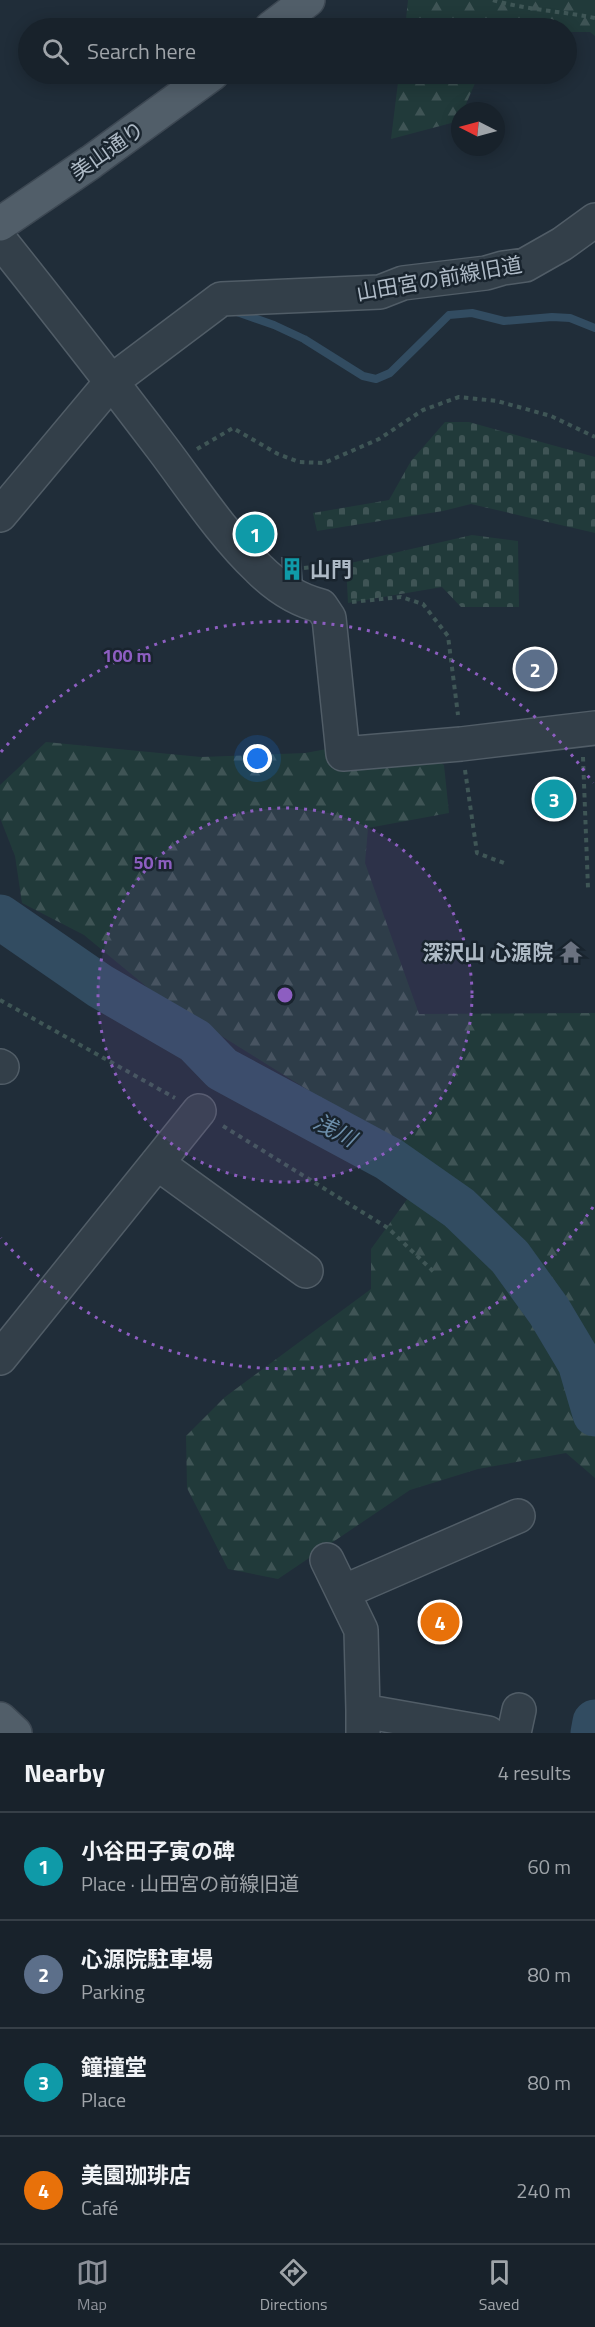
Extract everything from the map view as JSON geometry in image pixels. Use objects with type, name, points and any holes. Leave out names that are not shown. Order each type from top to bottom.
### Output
[{"type":"main road","points":[[284,18],[308,0]]},
{"type":"main road","name":"美山通り","points":[[0,224],[100,156],[198,84]]},
{"type":"main road","points":[[0,1719],[15,1733]]},
{"type":"street","name":"山田宮の前線旧道","points":[[0,515],[116,388],[221,299],[380,292],[403,282],[486,273],[503,268],[525,266],[562,244],[595,220]]},
{"type":"street","points":[[0,240],[225,532],[258,569],[278,586],[306,602],[321,606],[329,618],[343,754],[461,744],[589,729]]},
{"type":"street","points":[[0,1358],[199,1111]]},
{"type":"street","points":[[157,1164],[306,1271]]},
{"type":"street","points":[[343,1592],[518,1516]]},
{"type":"street","points":[[327,1560],[361,1630],[363,1722],[488,1733]]},
{"type":"path","points":[[493,0],[513,6],[560,11],[595,18]]},
{"type":"path","points":[[173,462],[233,428],[278,454],[299,462],[324,463],[379,439],[423,410],[459,397],[497,401],[551,416],[595,437]]},
{"type":"path","points":[[321,606],[401,597],[423,604],[448,636],[477,853],[504,863]]},
{"type":"path","points":[[588,888],[589,729]]},
{"type":"green space","points":[[408,0],[595,0],[595,36],[590,32],[577,32],[577,18],[406,18]]},
{"type":"green space","points":[[398,84],[475,84],[467,102],[451,102],[451,123],[391,139]]},
{"type":"green space","points":[[445,422],[469,422],[595,457],[595,533],[471,504],[443,511],[317,531],[313,513],[389,500],[411,461]]},
{"type":"green space","points":[[472,535],[518,541],[519,607],[461,607],[442,587],[348,603],[346,564]]},
{"type":"green space","points":[[403,735],[444,765],[449,813],[368,828],[365,863],[419,1014],[595,1013],[595,1478],[566,1453],[478,1469],[410,1490],[278,1579],[228,1569],[187,1488],[186,1436],[225,1397],[371,1289],[371,1249],[408,1198],[419,1165],[316,1095],[159,997],[84,935],[22,903],[15,856],[0,818],[0,785],[46,742],[201,757],[305,753]]},
{"type":"building","name":"山門","points":[[301,556],[303,580],[282,581],[281,557]]},
{"type":"building","points":[[545,788],[565,789],[563,809],[543,808]]},
{"type":"waterway","points":[[234,311],[274,325],[304,339],[363,376],[376,379],[390,373],[449,315],[472,313],[504,321],[552,317],[570,318],[595,328]]},
{"type":"waterway","name":"浅川","points":[[0,917],[100,986],[195,1041],[222,1069],[389,1159],[459,1208],[510,1257],[549,1311],[580,1363],[595,1414]]},
{"type":"waterway","name":"浅川","points":[[593,1733],[595,1722]]},
{"type":"place","name":"小谷田子寅の碑","points":[[255,534]]},
{"type":"place","name":"山門","points":[[292,569]]},
{"type":"place","name":"心源院駐車場","points":[[535,669]]},
{"type":"place","name":"鐘撞堂","points":[[554,799]]},
{"type":"place","name":"深沢山 心源院","points":[[571,952]]},
{"type":"place","name":"美園珈琲店","points":[[440,1622]]}]
